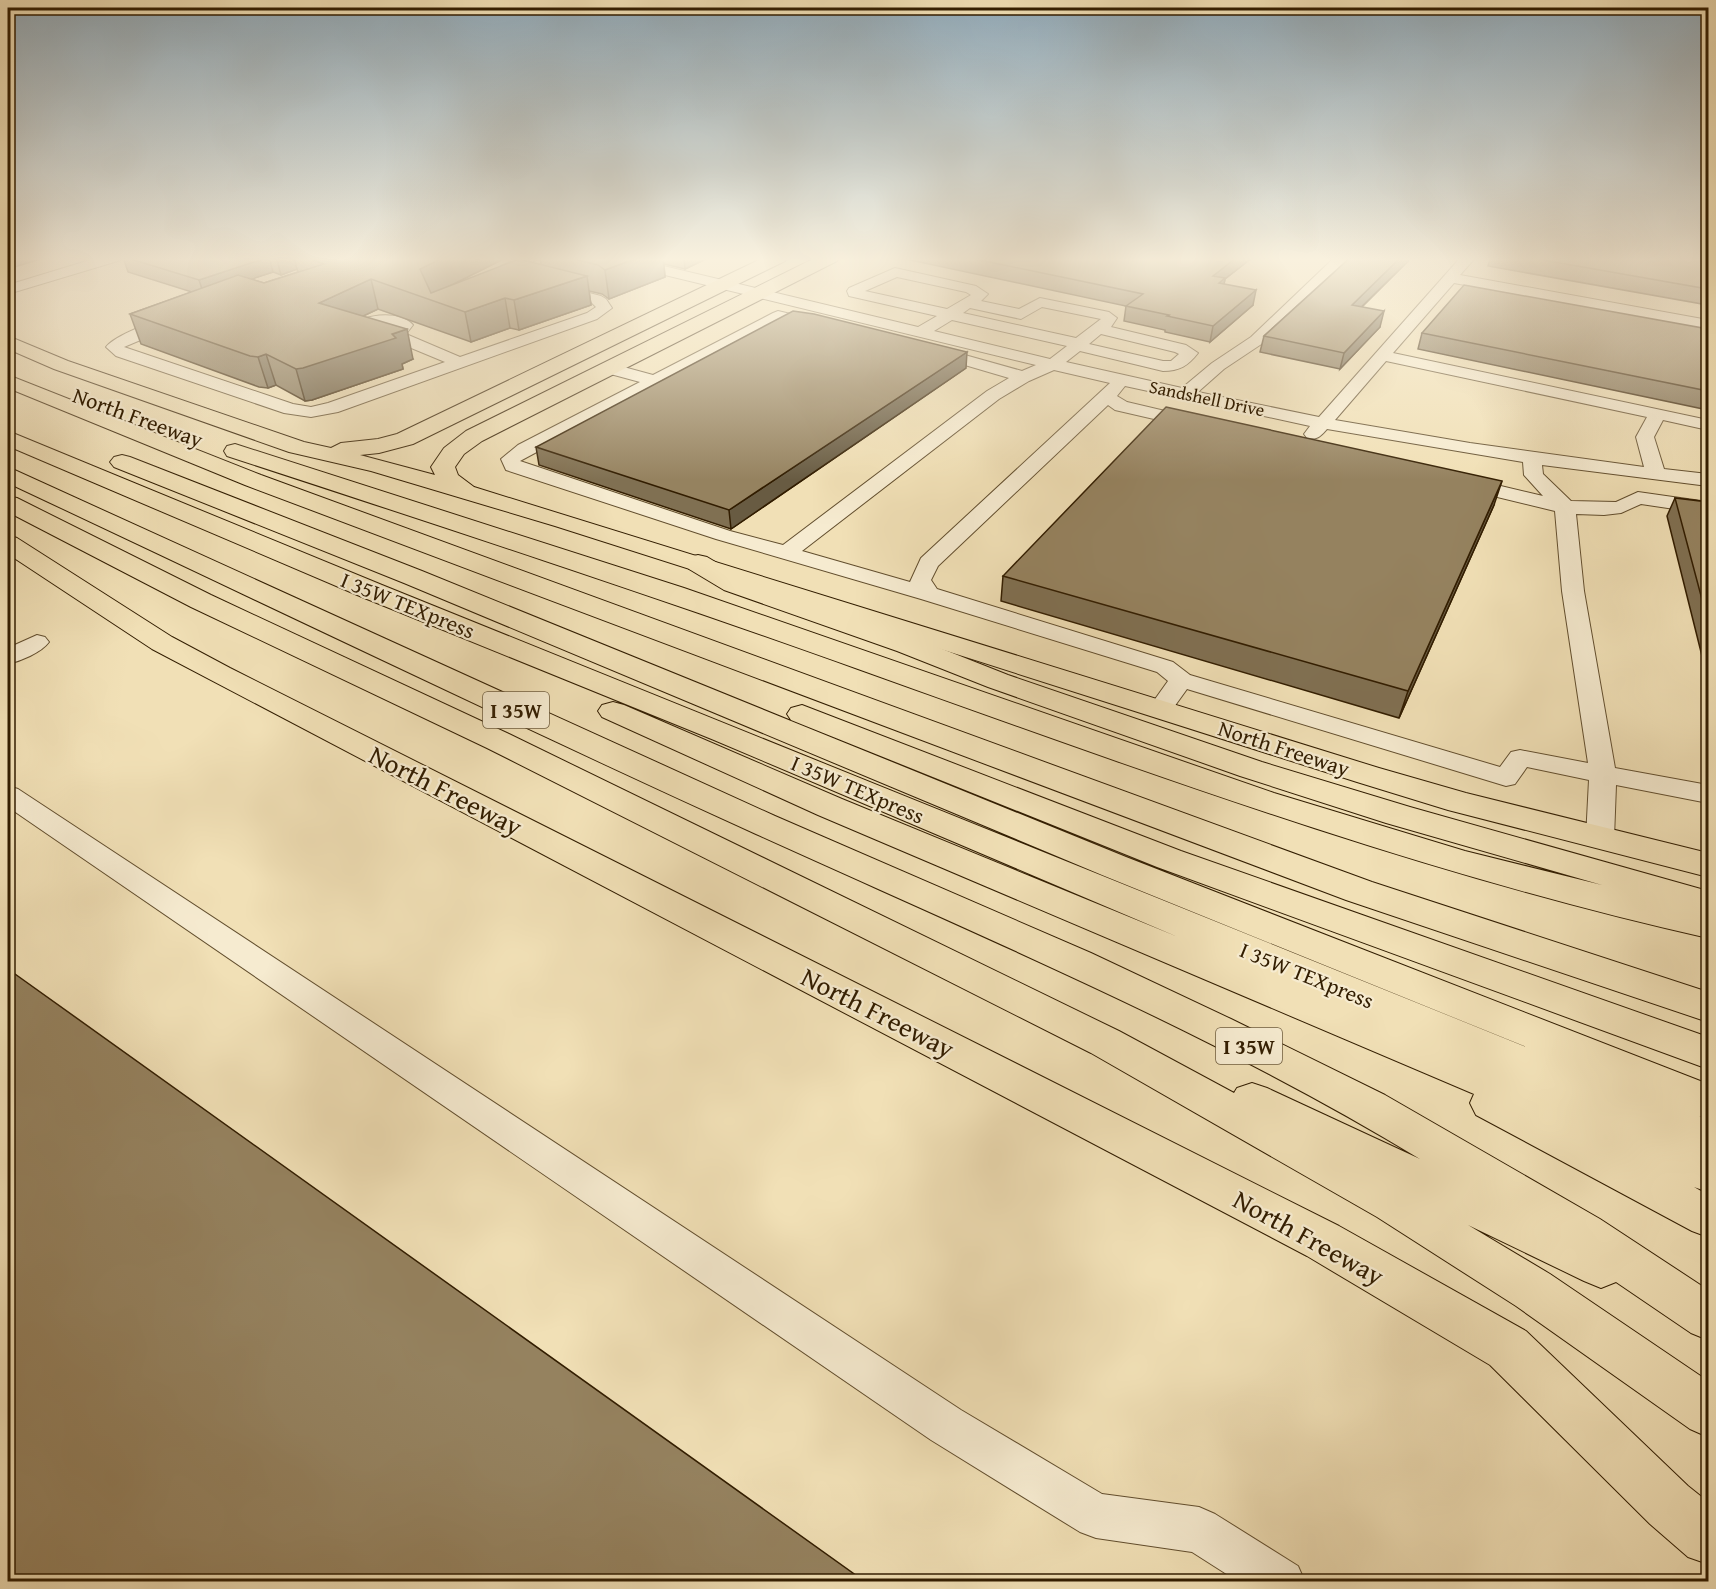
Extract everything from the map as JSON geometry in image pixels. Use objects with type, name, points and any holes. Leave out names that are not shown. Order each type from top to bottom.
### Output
[{"type":"main road","points":[[297,447],[339,450],[379,446],[405,439],[625,331]]},
{"type":"main road","points":[[466,492],[448,479],[443,467],[446,458],[457,447],[474,436],[682,331]]},
{"type":"main road","name":"North Freeway","points":[[8,342],[61,365],[297,447],[378,466],[698,563],[1368,775],[1708,865]]},
{"type":"main road","name":"North Freeway","points":[[8,370],[202,440],[674,594],[1262,801],[1460,862],[1708,925]]},
{"type":"main road","points":[[8,381],[253,480],[1359,891],[1708,1007]]},
{"type":"main road","name":"I 35W TEXpress","points":[[8,417],[406,590],[725,733],[1708,1139]]},
{"type":"main road","name":"I 35W TEXpress","points":[[8,438],[406,590],[1114,866],[1708,1102]]},
{"type":"main road","name":"I 35W","points":[[8,474],[763,824],[1078,963],[1217,1030],[1370,1107],[1584,1234],[1708,1317]]},
{"type":"main road","points":[[8,503],[201,601],[498,741],[1016,997],[1109,1037],[1708,1317]]},
{"type":"main road","name":"North Freeway","points":[[8,543],[162,643],[1323,1241],[1508,1348],[1669,1505],[1708,1537]]},
{"type":"main road","points":[[698,563],[733,584],[1251,770],[1398,815],[1708,903]]},
{"type":"main road","points":[[1708,1053],[1169,859],[886,746],[461,587],[406,590],[412,619],[701,751],[840,812],[1708,1173]]},
{"type":"main road","points":[[1518,985],[1631,1038],[1708,1066]]},
{"type":"main road","points":[[1306,1006],[1708,1217]]},
{"type":"main road","points":[[1109,1037],[1393,1203],[1533,1290],[1708,1411]]},
{"type":"street","points":[[147,331],[121,341],[114,347],[122,353],[301,412],[332,408],[548,331]]},
{"type":"street","points":[[749,331],[525,449],[510,459],[513,466],[723,535],[928,594],[1165,667],[1181,680],[1506,778],[1520,758],[1708,794]]},
{"type":"street","name":"Sandshell Drive","points":[[918,331],[1186,394],[1322,423],[1532,459],[1708,480]]},
{"type":"street","points":[[1018,331],[1163,366],[1175,366],[1190,353],[1180,348],[1108,331]]},
{"type":"street","points":[[786,553],[993,395],[1023,376],[1055,363],[1096,331]]},
{"type":"street","points":[[1186,394],[1218,366],[1266,331]]},
{"type":"street","points":[[1326,452],[1303,446],[1405,331]]},
{"type":"street","points":[[394,335],[458,362]]},
{"type":"street","points":[[871,337],[961,358],[1023,376]]},
{"type":"street","points":[[1383,356],[1708,425]]},
{"type":"street","points":[[609,368],[655,381]]},
{"type":"street","points":[[1370,372],[1393,376]]},
{"type":"street","points":[[928,594],[920,580],[928,563],[1107,397],[1123,379]]},
{"type":"street","points":[[1107,397],[1120,406],[1216,428]]},
{"type":"street","points":[[1656,474],[1642,429],[1657,414]]},
{"type":"street","points":[[1532,459],[1534,475],[1565,507],[1573,591],[1603,773],[1600,838]]},
{"type":"street","points":[[1440,478],[1565,507],[1604,509],[1621,507],[1638,498],[1708,508]]},
{"type":"street","points":[[8,657],[37,642]]},
{"type":"street","points":[[1160,709],[1181,680]]},
{"type":"street","points":[[8,795],[946,1425],[1096,1516],[1199,1530],[1282,1581]]},
{"type":"building","points":[[179,331],[401,331],[392,334],[396,338],[303,368],[296,369],[266,354],[258,357]]},
{"type":"building","points":[[755,331],[883,331],[967,352],[729,510],[536,447]]},
{"type":"building","points":[[1269,331],[1365,331],[1344,353],[1264,336]]},
{"type":"building","points":[[1424,331],[1708,331],[1708,391],[1422,333]]},
{"type":"building","points":[[1166,407],[1502,481],[1408,691],[1003,576]]},
{"type":"building","points":[[1675,498],[1708,502],[1708,622]]},
{"type":"building","points":[[8,969],[864,1581],[8,1581]]}]
